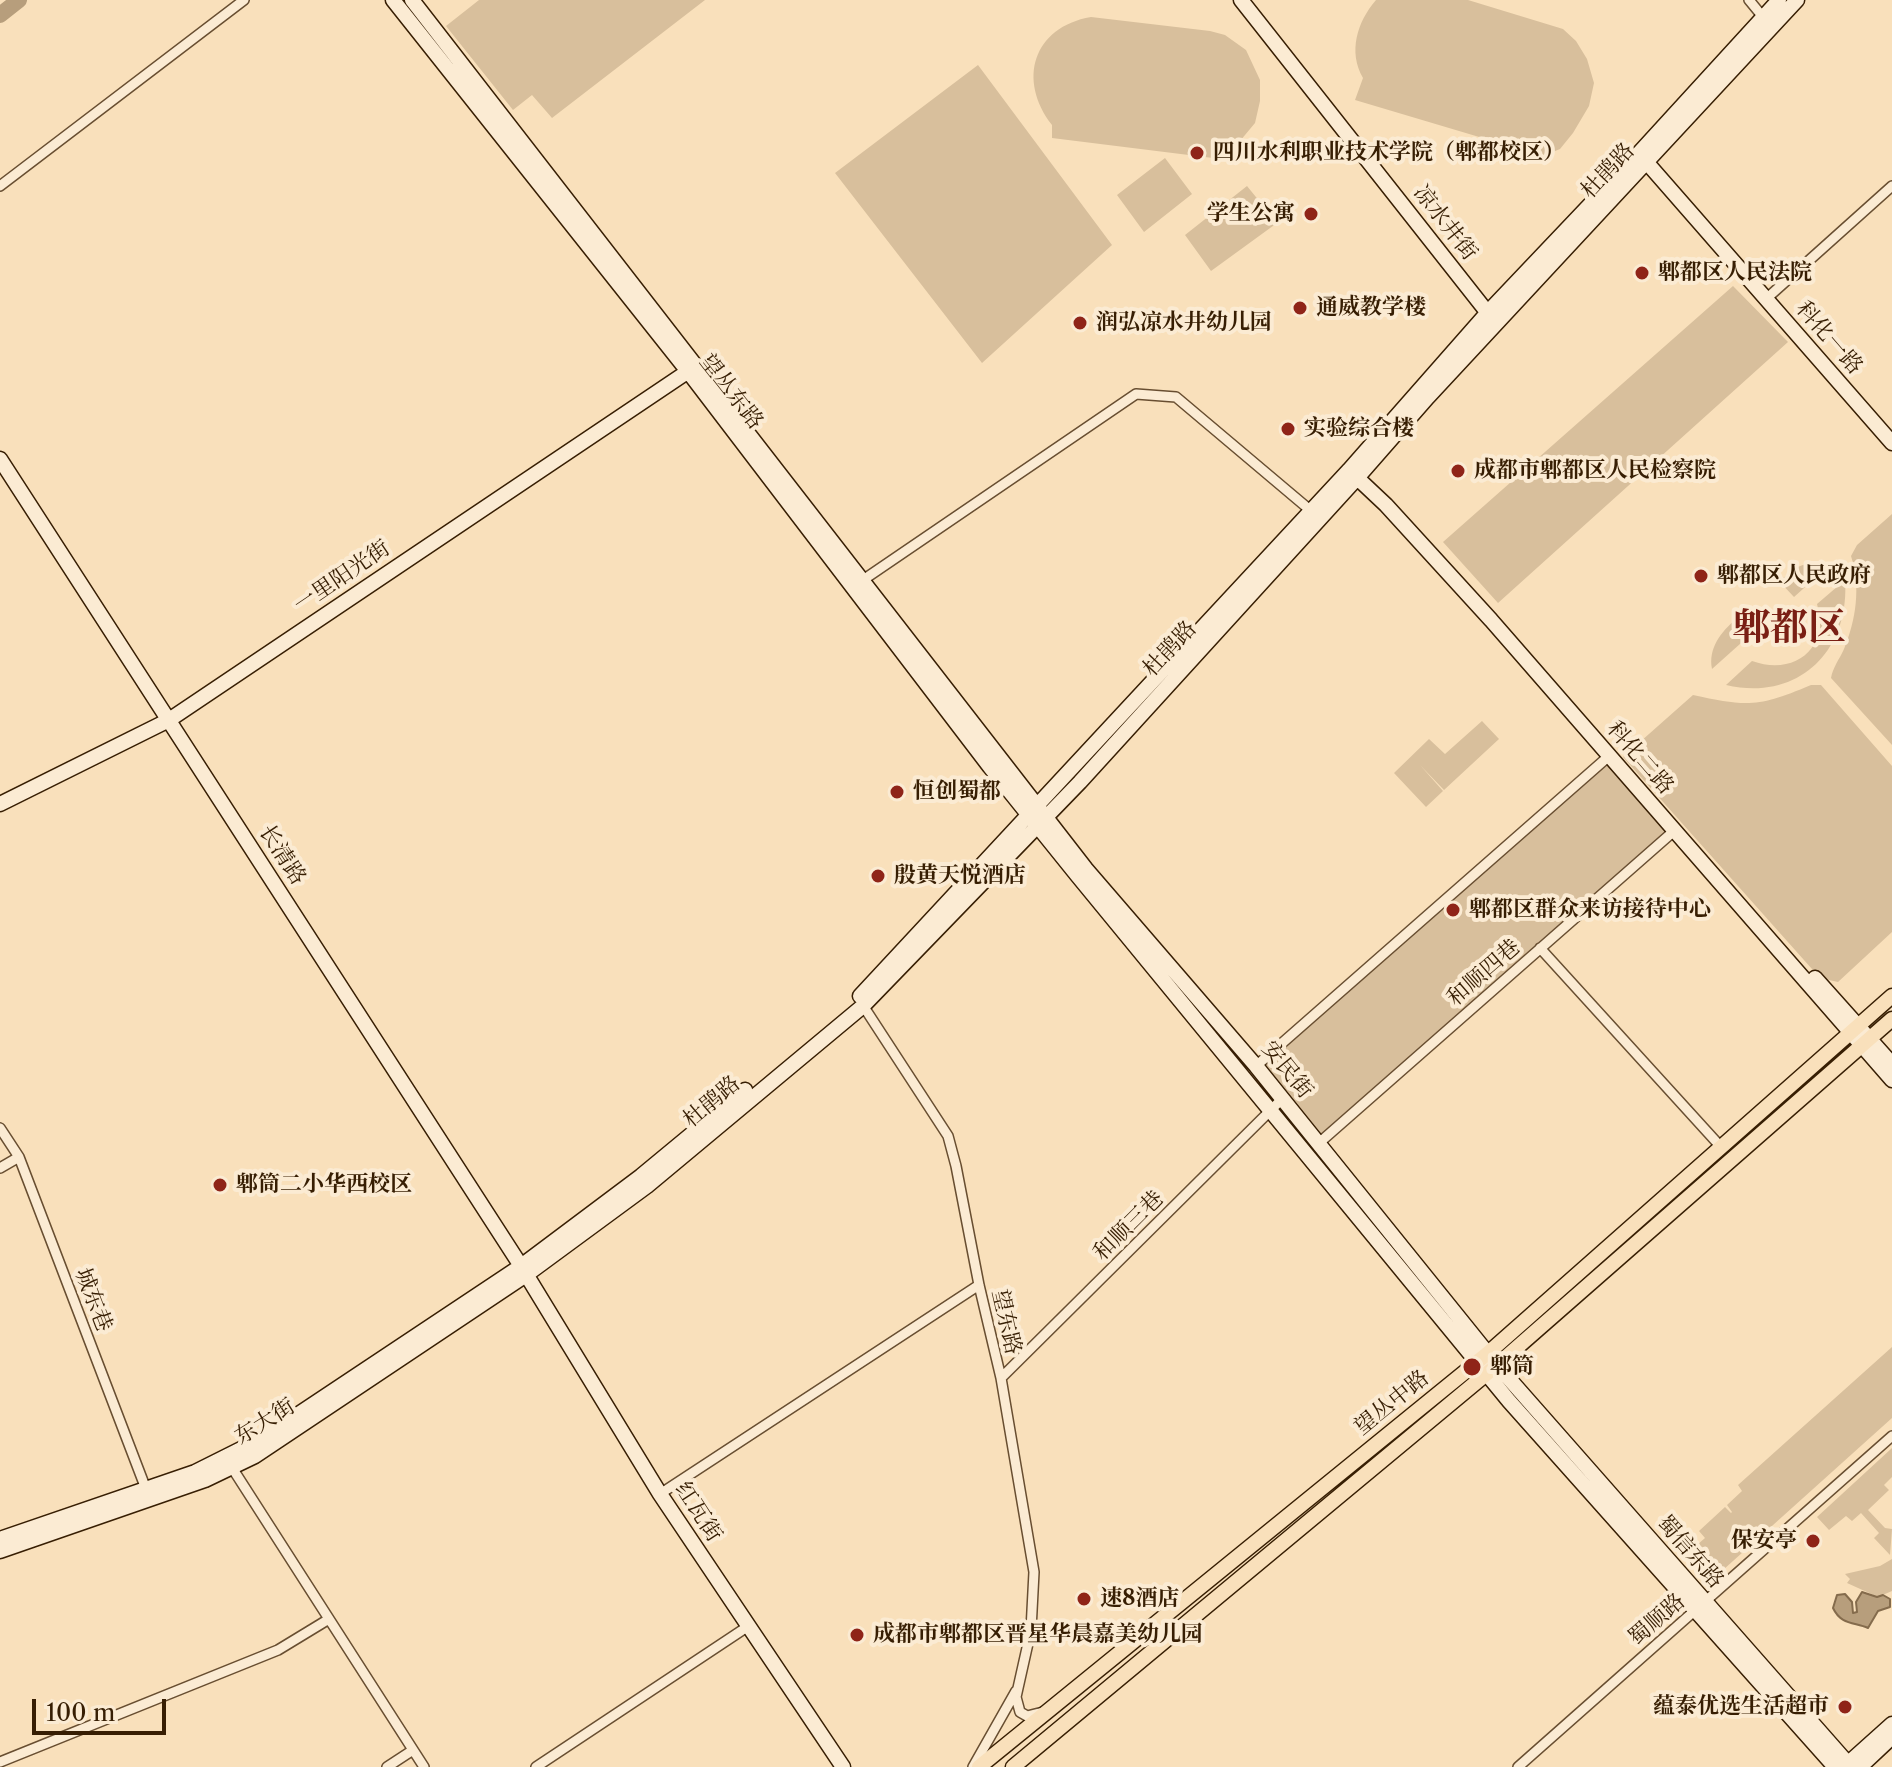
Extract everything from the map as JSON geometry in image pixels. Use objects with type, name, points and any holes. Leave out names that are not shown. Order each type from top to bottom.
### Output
[{"type":"main road","name":"望丛东路","points":[[393,0],[863,580],[1037,817]]},
{"type":"main road","name":"望丛东路","points":[[412,0],[1037,817]]},
{"type":"main road","name":"凉水井街","points":[[1241,0],[1492,317]]},
{"type":"main road","name":"杜鹃路","points":[[1643,158],[1779,0]]},
{"type":"main road","name":"杜鹃路","points":[[523,1271],[861,1001],[1356,474],[1492,317],[1797,0]]},
{"type":"main road","name":"科化一路","points":[[1643,158],[1892,443]]},
{"type":"main road","name":"一里阳光街","points":[[0,804],[169,720],[693,368]]},
{"type":"main road","name":"长清路","points":[[0,459],[523,1271]]},
{"type":"main road","name":"杜鹃路","points":[[1037,817],[1310,510],[1356,474]]},
{"type":"main road","name":"科化二路","points":[[1356,474],[1491,620],[1674,831],[1854,1030],[1892,1080]]},
{"type":"main road","points":[[1356,474],[1392,500],[1854,1030]]},
{"type":"main road","name":"安民街","points":[[1037,817],[1086,869],[1256,1066],[1319,1143],[1487,1364]]},
{"type":"main road","name":"安民街","points":[[1037,817],[1270,1110],[1487,1364]]},
{"type":"main road","name":"望丛中路","points":[[979,1767],[1487,1364],[1721,1147],[1892,996]]},
{"type":"main road","name":"望丛中路","points":[[1013,1767],[1892,1019]]},
{"type":"main road","points":[[1865,1043],[1892,1064]]},
{"type":"main road","name":"东大街","points":[[0,1551],[205,1480],[261,1439],[523,1271]]},
{"type":"main road","name":"红瓦街","points":[[523,1271],[660,1494],[843,1767]]},
{"type":"main road","name":"蜀信东路","points":[[1487,1364],[1700,1606],[1848,1766]]},
{"type":"main road","name":"东大街","points":[[0,1539],[228,1462]]},
{"type":"main road","points":[[1848,1766],[1892,1724]]},
{"type":"main road","points":[[1848,1766],[1892,1737]]},
{"type":"street","points":[[0,186],[244,0]]},
{"type":"street","points":[[1749,0],[1763,17]]},
{"type":"street","points":[[1766,299],[1892,186]]},
{"type":"street","points":[[863,580],[1136,394],[1176,397],[1310,510]]},
{"type":"street","points":[[1256,1066],[1609,756]]},
{"type":"street","name":"和顺四巷","points":[[1319,1143],[1674,831]]},
{"type":"street","points":[[1540,948],[1721,1147]]},
{"type":"street","name":"望东路","points":[[861,1001],[948,1136],[956,1166],[1001,1378],[1034,1572],[1031,1630],[1016,1697],[1020,1712],[1027,1716],[1046,1711]]},
{"type":"street","name":"和顺三巷","points":[[1001,1378],[1282,1099]]},
{"type":"street","name":"城东巷","points":[[0,1128],[19,1157],[146,1489]]},
{"type":"street","points":[[0,1168],[19,1157]]},
{"type":"street","points":[[660,1494],[979,1285]]},
{"type":"street","name":"蜀顺路","points":[[1518,1767],[1892,1436]]},
{"type":"street","points":[[228,1462],[424,1767]]},
{"type":"street","points":[[0,1762],[278,1650],[329,1619]]},
{"type":"street","points":[[536,1767],[747,1627]]},
{"type":"street","name":"望东路","points":[[973,1767],[1021,1681]]},
{"type":"street","points":[[387,1767],[413,1750]]},
{"type":"shaded area","points":[[479,0],[705,0],[552,118],[532,95],[513,110],[446,26]]},
{"type":"shaded area","points":[[1376,0],[1468,0],[1563,29],[1576,41],[1587,59],[1594,83],[1589,106],[1560,149],[1543,156],[1355,100],[1363,78],[1356,58],[1357,38],[1364,18]]},
{"type":"shaded area","points":[[1091,17],[1210,31],[1225,35],[1246,50],[1260,80],[1260,101],[1255,123],[1240,141],[1237,161],[1052,138],[1052,125],[1035,91],[1037,58],[1044,44],[1056,32]]},
{"type":"shaded area","points":[[978,65],[1112,245],[982,363],[835,173]]},
{"type":"shaded area","points":[[1165,158],[1192,194],[1144,232],[1117,195]]},
{"type":"shaded area","points":[[1247,186],[1277,223],[1211,271],[1185,235]]},
{"type":"shaded area","points":[[1733,286],[1788,342],[1498,603],[1443,542]]},
{"type":"shaded area","points":[[1892,514],[1892,745],[1831,678],[1854,615],[1856,580],[1851,556],[1857,545]]},
{"type":"shaded area","points":[[1815,561],[1832,563],[1794,597],[1779,581],[1800,566]]},
{"type":"shaded area","points":[[1845,580],[1839,629],[1829,649],[1814,666],[1797,678],[1776,686],[1752,688],[1726,685],[1752,661],[1782,665],[1805,655],[1818,634],[1820,620],[1817,604]]},
{"type":"shaded area","points":[[1736,619],[1750,635],[1712,669],[1712,654],[1717,641]]},
{"type":"shaded area","points":[[1811,685],[1821,685],[1892,766],[1892,932],[1838,982],[1820,978],[1623,757],[1693,695],[1727,702],[1753,703],[1778,698]]},
{"type":"shaded area","points":[[1482,721],[1499,739],[1444,790],[1420,765],[1443,791],[1426,807],[1394,773],[1429,739],[1445,754]]},
{"type":"shaded area","points":[[1609,762],[1670,831],[1321,1138],[1262,1067]]},
{"type":"shaded area","points":[[1892,1347],[1892,1418],[1723,1570],[1689,1564],[1683,1557],[1705,1538],[1699,1531],[1725,1507],[1732,1512],[1727,1505],[1742,1491],[1738,1485]]},
{"type":"shaded area","points":[[1892,1448],[1892,1477],[1884,1485],[1889,1490],[1868,1510],[1885,1528],[1892,1529],[1890,1555],[1874,1538],[1879,1533],[1861,1513],[1852,1521],[1846,1516],[1829,1530],[1817,1517]]},
{"type":"shaded area","points":[[1892,1559],[1892,1591],[1878,1597],[1847,1583],[1850,1579],[1845,1574],[1880,1566]]},
{"type":"shaded area","points":[[1862,1592],[1890,1599],[1890,1607],[1878,1611],[1868,1628],[1844,1620],[1833,1608],[1837,1595],[1845,1594],[1852,1602],[1853,1613],[1857,1612],[1856,1602]]},
{"type":"waterway","points":[[0,15],[19,0]]},
{"type":"place","name":"四川水利职业技术学院（郫都校区）","points":[[1197,153]]},
{"type":"place","name":"学生公寓","points":[[1311,214]]},
{"type":"place","name":"郫都区人民法院","points":[[1642,273]]},
{"type":"place","name":"通威教学楼","points":[[1300,308]]},
{"type":"place","name":"润弘凉水井幼儿园","points":[[1080,323]]},
{"type":"place","name":"实验综合楼","points":[[1288,429]]},
{"type":"place","name":"成都市郫都区人民检察院","points":[[1458,471]]},
{"type":"place","name":"郫都区人民政府","points":[[1701,576]]},
{"type":"place","name":"恒创蜀都","points":[[897,792]]},
{"type":"place","name":"殷黄天悦酒店","points":[[878,876]]},
{"type":"place","name":"郫都区群众来访接待中心","points":[[1453,910]]},
{"type":"place","name":"郫筒二小华西校区","points":[[220,1185]]},
{"type":"place","name":"郫筒","points":[[1472,1367]]},
{"type":"place","name":"保安亭","points":[[1813,1541]]},
{"type":"place","name":"速8酒店","points":[[1084,1599]]},
{"type":"place","name":"成都市郫都区晋星华晨嘉美幼儿园","points":[[857,1635]]},
{"type":"place","name":"蕴泰优选生活超市","points":[[1845,1707]]},
{"type":"district","name":"郫都区","points":[[1789,629]]}]
